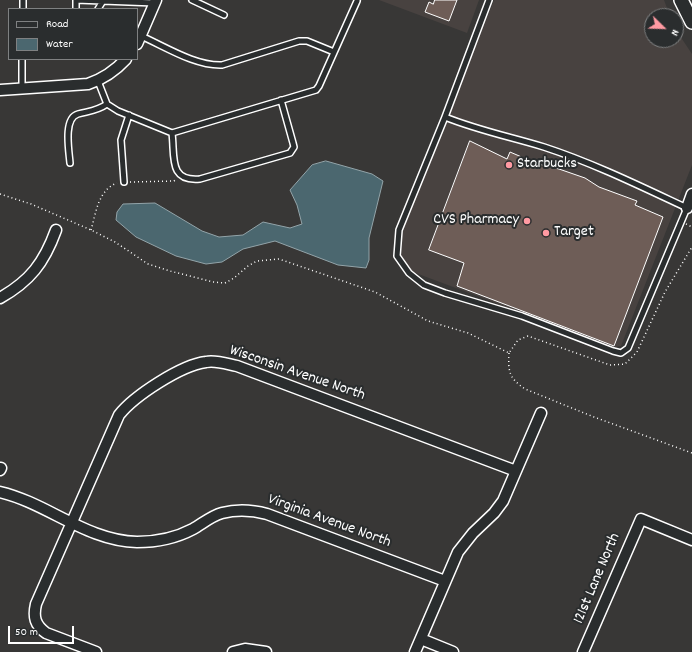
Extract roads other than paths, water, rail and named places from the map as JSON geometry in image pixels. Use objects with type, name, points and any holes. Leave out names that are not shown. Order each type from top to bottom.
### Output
[{"type":"street","points":[[681,0],[692,22]]},
{"type":"street","points":[[139,40],[155,2]]},
{"type":"street","points":[[0,90],[78,85],[98,81],[111,73],[125,60]]},
{"type":"street","points":[[690,204],[692,194]]},
{"type":"street","points":[[0,298],[16,289],[40,265],[51,246],[56,230]]},
{"type":"street","name":"Wisconsin Avenue North","points":[[96,652],[46,633],[35,621],[34,612],[36,604],[119,415],[128,404],[175,374],[206,362],[221,362],[236,366],[516,471]]},
{"type":"street","points":[[415,652],[458,552],[473,533],[494,513],[503,501],[541,413]]},
{"type":"street","name":"Virginia Avenue North","points":[[0,492],[117,540],[137,542],[177,536],[220,513],[236,510],[251,510],[267,514],[445,581]]},
{"type":"street","name":"121st Lane North","points":[[583,652],[641,519],[692,540]]},
{"type":"street","points":[[421,639],[453,652]]},
{"type":"street","points":[[233,652],[245,649],[266,652]]},
{"type":"lane","points":[[76,0],[155,2]]},
{"type":"lane","points":[[192,0],[224,14]]},
{"type":"lane","points":[[98,81],[107,104],[172,133],[316,90],[357,0]]},
{"type":"lane","points":[[445,117],[468,126],[550,150],[690,204],[633,340],[628,348],[621,353],[613,352],[493,306],[467,301],[424,285],[409,273],[397,256],[399,230],[445,117],[488,0]]},
{"type":"lane","points":[[99,8],[103,1]]},
{"type":"lane","points":[[139,40],[211,65],[222,65],[298,41],[307,41],[334,52]]},
{"type":"lane","points":[[22,60],[22,89]]},
{"type":"lane","points":[[172,133],[174,165],[180,175],[185,179],[200,179],[290,153],[294,147],[281,100]]},
{"type":"lane","points":[[70,163],[68,128],[71,119],[78,114],[96,111],[107,104]]},
{"type":"lane","points":[[124,182],[121,140],[122,132],[129,115]]},
{"type":"water","points":[[326,161],[372,174],[383,181],[369,238],[369,260],[366,268],[338,265],[275,241],[243,249],[222,262],[206,264],[176,256],[136,237],[116,220],[117,212],[123,204],[155,203],[202,231],[219,237],[243,235],[263,222],[290,228],[302,224],[297,205],[290,190],[312,165]]},
{"type":"place","name":"Starbucks","points":[[509,165]]},
{"type":"place","name":"CVS Pharmacy","points":[[527,221]]},
{"type":"place","name":"Target","points":[[546,233]]}]
